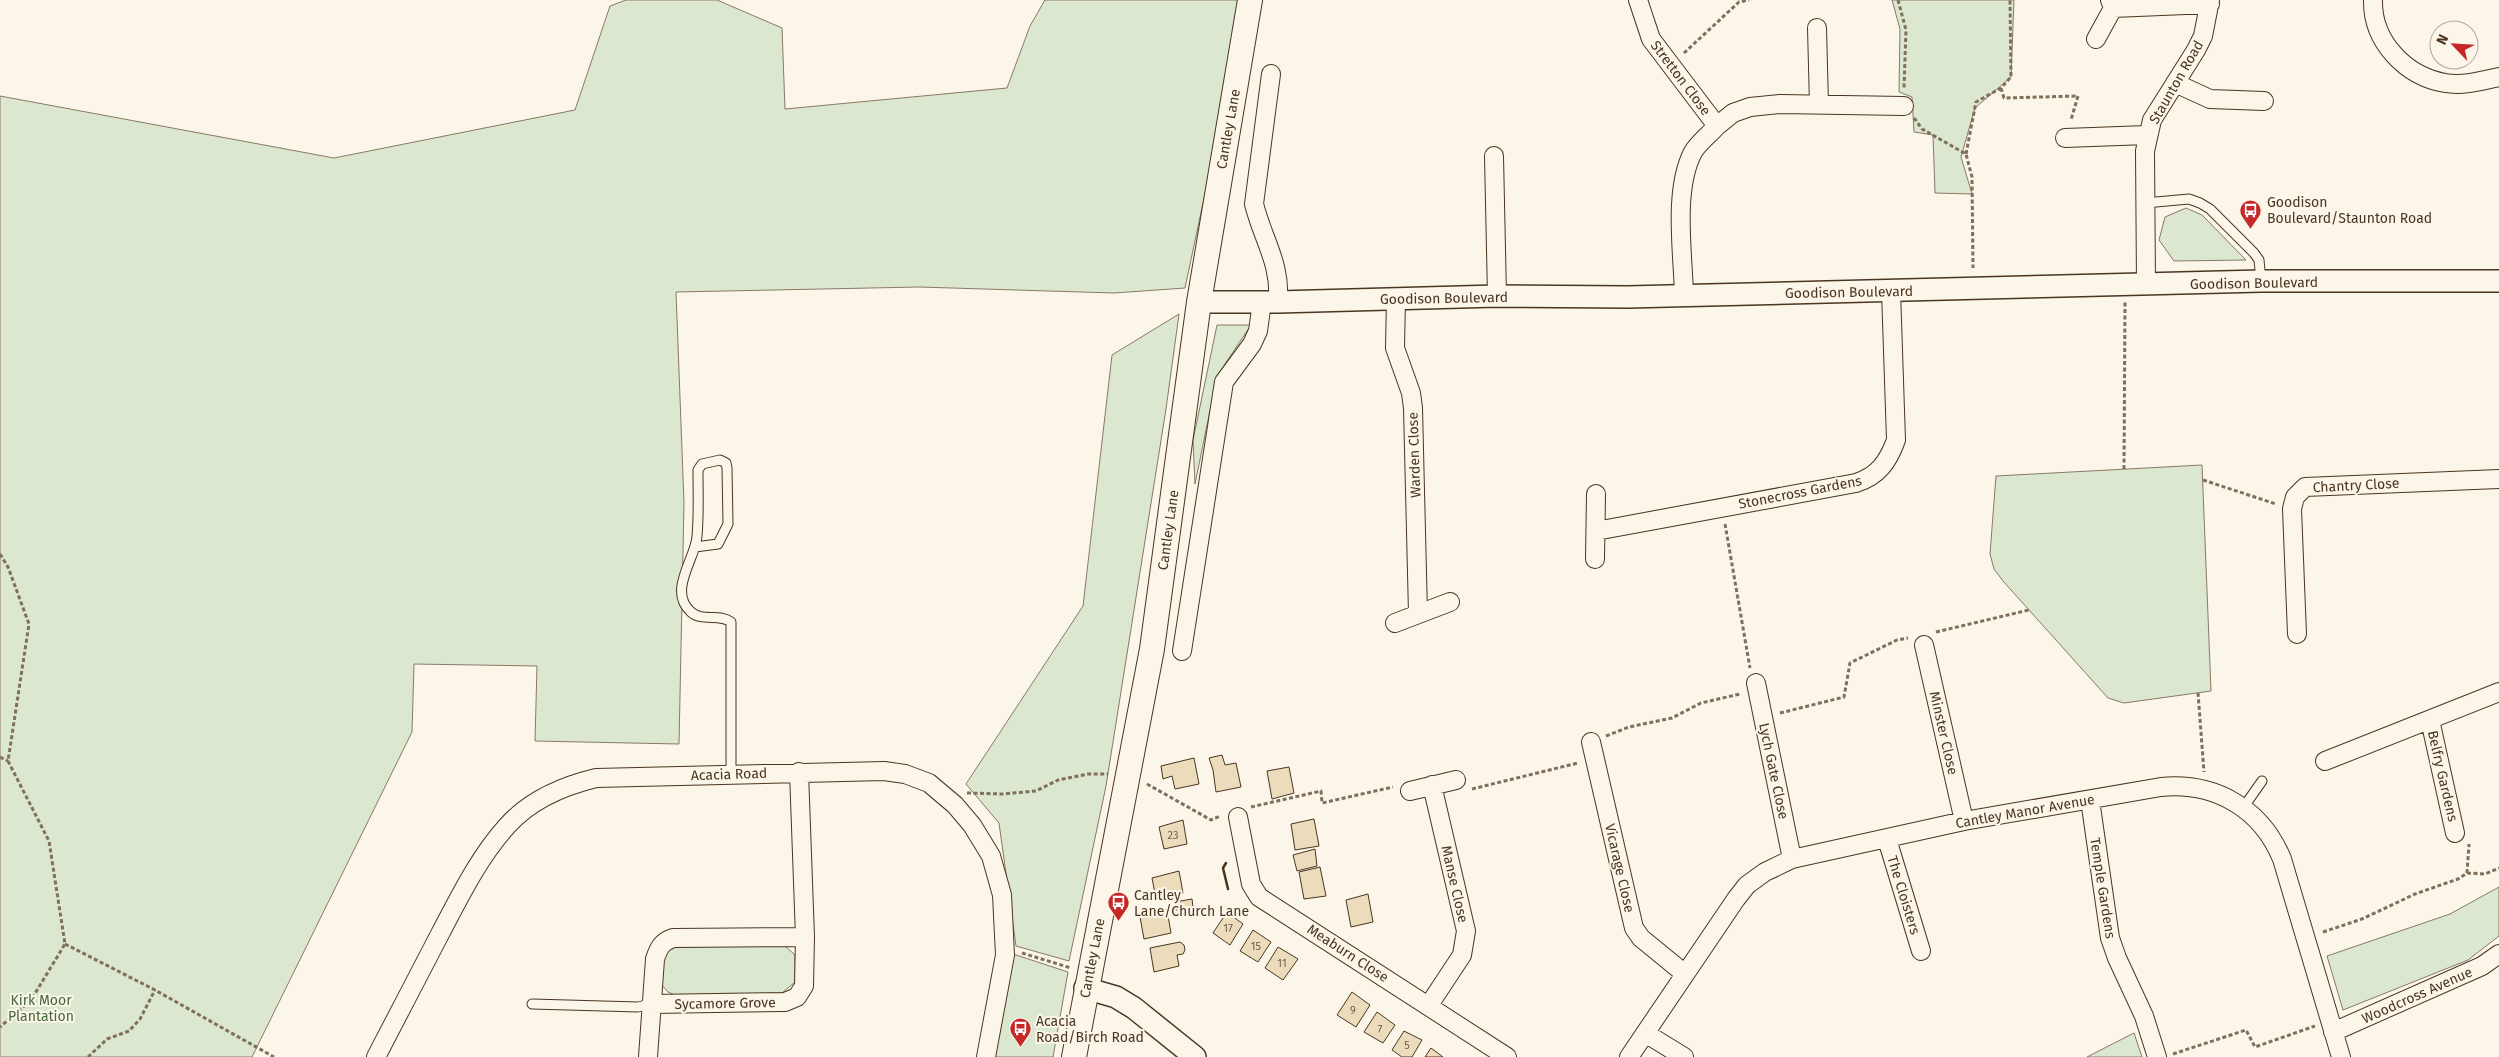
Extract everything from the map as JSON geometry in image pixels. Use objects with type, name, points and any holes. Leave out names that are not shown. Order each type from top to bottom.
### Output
[{"type":"main road","name":"Cantley Lane","points":[[1074,1057],[1087,980],[1152,649],[1199,302],[1250,0]]},
{"type":"street","name":"Stretton Close","points":[[1638,0],[1651,39],[1717,126],[1694,150],[1684,175],[1682,214],[1684,295]]},
{"type":"street","points":[[2373,0],[2373,13],[2378,33],[2387,48],[2404,64],[2425,77],[2446,83],[2472,83],[2499,77]]},
{"type":"street","points":[[2096,39],[2112,4],[2210,2]]},
{"type":"street","name":"Staunton Road","points":[[2136,285],[2145,203],[2147,135],[2152,120],[2202,36],[2210,2]]},
{"type":"street","points":[[1817,28],[1819,105]]},
{"type":"street","points":[[1182,651],[1224,382],[1252,344],[1279,281],[1276,264],[1258,222],[1254,204],[1271,74]]},
{"type":"street","points":[[2175,83],[2210,99],[2264,100]]},
{"type":"street","points":[[1717,126],[1733,113],[1750,107],[1780,104],[1904,106]]},
{"type":"street","points":[[2066,138],[2147,135]]},
{"type":"street","points":[[1494,156],[1497,296]]},
{"type":"street","name":"Goodison Boulevard","points":[[1199,302],[1497,296],[1628,297],[1891,292],[2261,281],[2499,281]]},
{"type":"street","name":"Stonecross Gardens","points":[[1596,530],[1856,484],[1867,480],[1881,469],[1890,458],[1896,440],[1891,292]]},
{"type":"street","name":"Warden Close","points":[[1396,298],[1395,348],[1411,393],[1413,408],[1418,614]]},
{"type":"street","name":"Chantry Close","points":[[2292,509],[2295,497],[2305,487],[2315,485],[2499,479]]},
{"type":"street","points":[[1595,559],[1596,494]]},
{"type":"street","points":[[2292,509],[2297,634]]},
{"type":"street","points":[[1396,623],[1450,602]]},
{"type":"street","name":"Minster Close","points":[[1922,638],[1964,821]]},
{"type":"street","name":"Lych Gate Close","points":[[1756,683],[1792,859]]},
{"type":"street","name":"Belfry Gardens","points":[[2325,761],[2499,692]]},
{"type":"street","name":"Belfry Gardens","points":[[2430,720],[2456,833]]},
{"type":"street","name":"Vicarage Close","points":[[1593,750],[1634,928],[1641,938],[1685,974]]},
{"type":"street","name":"Acacia Road","points":[[376,1057],[459,899],[485,854],[508,825],[539,801],[564,786],[596,778],[884,771],[905,774],[929,783],[972,825],[991,856],[1002,895],[1004,950],[986,1057]]},
{"type":"street","name":"Sycamore Grove","points":[[651,1004],[785,1002],[797,997],[804,986],[805,937],[799,772]]},
{"type":"street","points":[[1410,792],[1456,780]]},
{"type":"street","name":"Manse Close","points":[[1429,1005],[1462,955],[1466,930],[1432,785]]},
{"type":"street","name":"Cantley Manor Avenue","points":[[1629,1057],[1747,885],[1765,872],[1792,859],[1964,821],[2181,785],[2205,789],[2232,800],[2274,838],[2282,859],[2341,1057]]},
{"type":"street","name":"Temple Gardens","points":[[2090,800],[2110,938],[2117,958],[2164,1056]]},
{"type":"street","name":"Meaburn Close","points":[[1238,813],[1250,884],[1260,896],[1507,1057]]},
{"type":"street","name":"The Cloisters","points":[[1886,839],[1921,951]]},
{"type":"street","points":[[648,1057],[655,959],[659,947],[666,940],[673,938],[805,937]]},
{"type":"street","name":"Woodcross Avenue","points":[[2331,1026],[2482,966],[2499,954]]},
{"type":"street","points":[[1087,980],[1134,1008],[1195,1057]]},
{"type":"street","points":[[1645,1032],[1684,1057]]},
{"type":"lane","points":[[2145,203],[2189,199],[2210,209],[2254,252],[2258,260],[2261,281]]},
{"type":"lane","points":[[695,547],[718,544],[728,524],[727,468],[726,463],[720,460],[702,464],[698,470],[697,538],[682,578],[684,599],[688,608],[699,616],[726,618],[731,622],[731,774]]},
{"type":"lane","points":[[2243,808],[2262,781]]},
{"type":"lane","points":[[532,1004],[638,1007],[651,1004]]},
{"type":"path","points":[[1671,65],[1739,2],[1749,0]]},
{"type":"path","points":[[1898,0],[1906,30],[1904,106],[1922,129],[1966,154]]},
{"type":"path","points":[[1974,289],[1972,177],[1966,154],[1976,102],[2000,88],[2011,77],[2010,0]]},
{"type":"path","points":[[2000,88],[2004,98],[2078,96],[2066,138]]},
{"type":"path","points":[[2124,469],[2136,285]]},
{"type":"path","points":[[2203,480],[2292,509]]},
{"type":"path","points":[[1456,780],[1455,793],[1593,750],[1629,727],[1672,718],[1701,704],[1748,692],[1756,683],[1751,672],[1723,508]]},
{"type":"path","points":[[0,554],[8,566],[28,624],[8,761],[49,841],[65,944],[31,1000],[0,1027]]},
{"type":"path","points":[[1763,717],[1844,697],[1850,664],[1897,640],[1922,638],[2029,610]]},
{"type":"path","points":[[2198,693],[2205,789]]},
{"type":"path","points":[[0,757],[8,761]]},
{"type":"path","points":[[944,796],[959,792],[1002,794],[1036,791],[1058,780],[1088,774],[1127,774],[1211,820],[1321,791],[1322,803],[1398,786],[1410,792]]},
{"type":"path","points":[[2456,833],[2468,840],[2470,856],[2467,873]]},
{"type":"path","points":[[2306,938],[2362,919],[2415,894],[2458,879],[2467,873],[2485,874],[2499,868]]},
{"type":"path","points":[[65,944],[155,990],[274,1057]]},
{"type":"path","points":[[1004,950],[1032,955],[1087,980]]},
{"type":"path","points":[[88,1057],[107,1039],[128,1031],[140,1019],[155,990]]},
{"type":"path","points":[[2164,1056],[2246,1030],[2255,1047],[2331,1026]]},
{"type":"green space","name":"Kirk Moor Plantation","points":[[626,0],[717,0],[782,28],[785,109],[1007,88],[1030,26],[1045,0],[1246,0],[1185,288],[1114,293],[919,287],[676,292],[684,503],[679,744],[535,741],[537,666],[414,664],[412,732],[252,1057],[0,1057],[0,96],[334,158],[575,110],[610,6]]},
{"type":"green space","points":[[1892,0],[2014,0],[2011,77],[1975,108],[1961,157],[1972,194],[1935,193],[1933,135],[1914,132],[1912,97],[1899,92],[1900,29]]},
{"type":"green space","points":[[2186,208],[2202,215],[2246,260],[2174,261],[2159,240],[2165,217]]},
{"type":"green space","points":[[1179,314],[1166,409],[1106,786],[1069,961],[1016,946],[999,823],[966,784],[1083,606],[1112,355]]},
{"type":"green space","points":[[1217,325],[1251,325],[1217,376],[1195,484],[1193,440]]},
{"type":"green space","points":[[2202,465],[2211,691],[2124,703],[2108,698],[1994,569],[1990,554],[1996,476]]},
{"type":"green space","points":[[2499,887],[2499,936],[2468,960],[2343,1010],[2327,956],[2450,914]]},
{"type":"green space","points":[[784,945],[795,955],[795,982],[782,993],[677,996],[668,992],[661,984],[663,957],[671,947]]},
{"type":"green space","points":[[1013,954],[1068,972],[1053,1057],[995,1057]]},
{"type":"green space","points":[[2134,1033],[2142,1057],[2087,1057]]},
{"type":"building","points":[[1222,755],[1225,765],[1236,763],[1241,787],[1216,792],[1209,758]]},
{"type":"building","points":[[1194,758],[1199,784],[1175,789],[1172,776],[1163,779],[1161,766]]},
{"type":"building","points":[[1289,767],[1294,793],[1272,799],[1267,771]]},
{"type":"building","points":[[1314,819],[1319,846],[1295,850],[1291,824]]},
{"type":"building","points":[[1183,820],[1187,844],[1164,849],[1159,827]]},
{"type":"building","points":[[1315,849],[1317,866],[1297,871],[1293,855]]},
{"type":"building","points":[[1320,867],[1326,896],[1304,899],[1299,872]]},
{"type":"building","points":[[1179,871],[1183,893],[1156,899],[1152,878]]},
{"type":"building","points":[[1368,894],[1373,922],[1351,927],[1346,900]]},
{"type":"building","points":[[1192,899],[1193,907],[1176,910],[1175,902]]},
{"type":"building","points":[[1167,910],[1171,933],[1144,939],[1140,917]]},
{"type":"building","points":[[1227,912],[1243,924],[1230,945],[1213,933]]},
{"type":"building","points":[[1253,930],[1271,942],[1258,962],[1240,951]]},
{"type":"building","points":[[1180,942],[1184,945],[1185,950],[1183,954],[1177,955],[1179,966],[1154,972],[1150,948]]},
{"type":"building","points":[[1278,947],[1298,959],[1283,980],[1265,968]]},
{"type":"building","points":[[1352,992],[1370,1005],[1356,1027],[1337,1015]]},
{"type":"building","points":[[1377,1012],[1395,1025],[1383,1043],[1364,1032]]},
{"type":"building","points":[[1404,1031],[1422,1040],[1412,1057],[1402,1057],[1392,1050]]},
{"type":"building","points":[[1431,1048],[1443,1057],[1425,1057]]},
{"type":"wall","points":[[1226,863],[1223,868],[1228,889]]},
{"type":"place","name":"Goodison Boulevard/Staunton Road","points":[[2251,229]]},
{"type":"place","name":"Cantley Lane/Church Lane","points":[[1118,922]]},
{"type":"place","name":"Acacia Road/Birch Road","points":[[1020,1048]]}]
